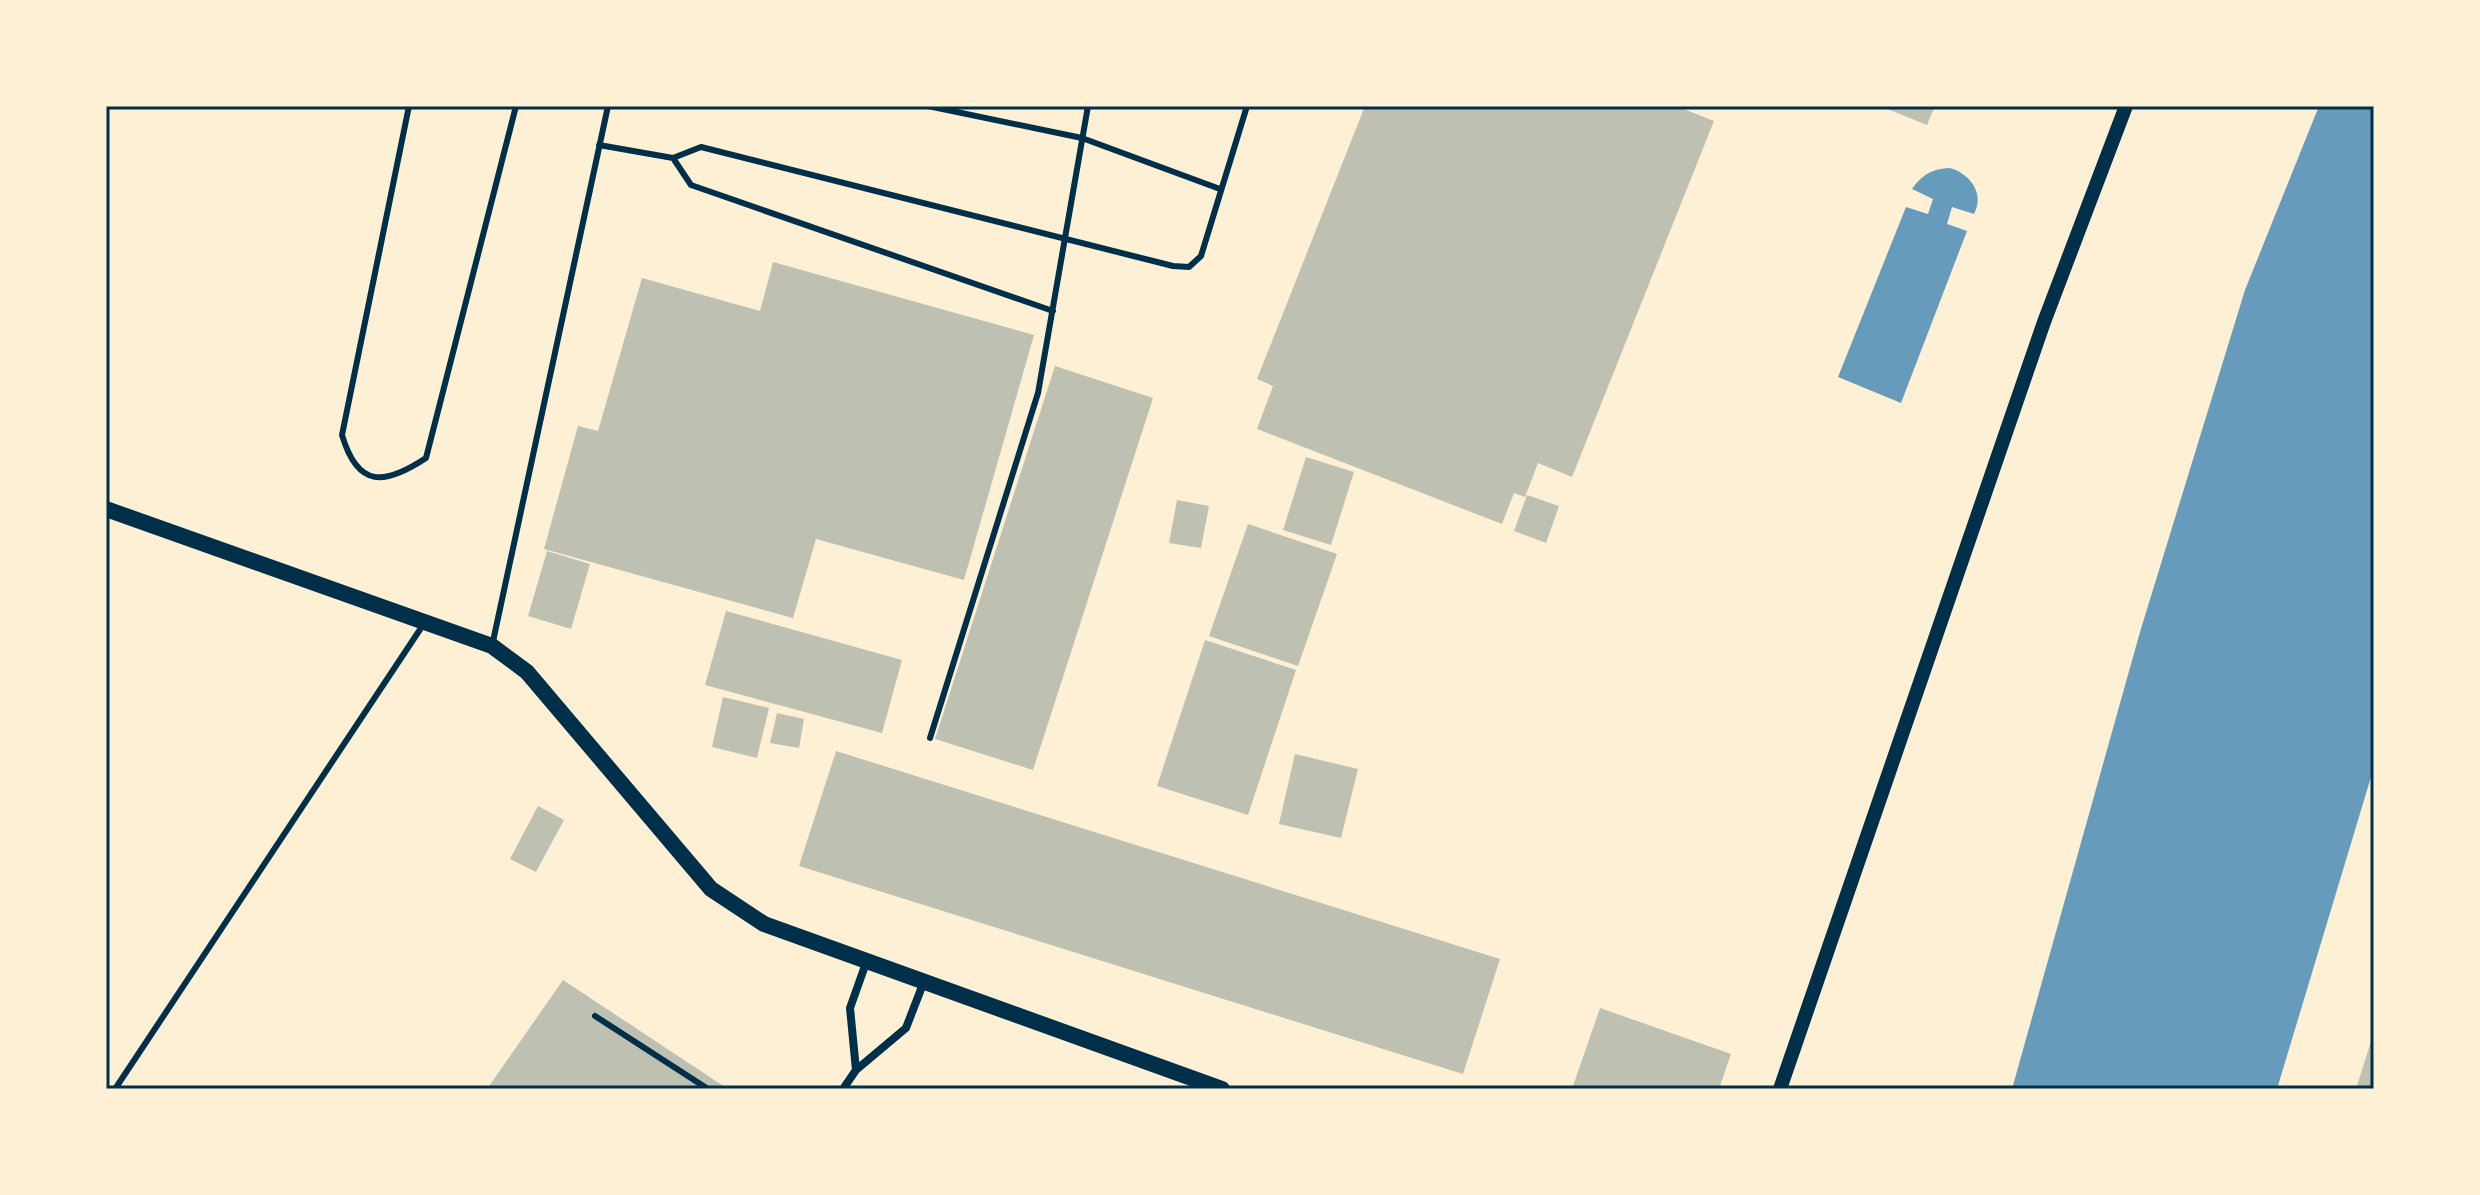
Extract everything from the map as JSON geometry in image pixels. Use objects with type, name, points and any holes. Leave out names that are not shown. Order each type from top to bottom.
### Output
[{"type":"main road","points":[[106,509],[492,646],[527,672],[711,889],[764,924],[923,984],[1222,1089]]},
{"type":"street","points":[[1780,1089],[2044,322],[2126,106]]},
{"type":"street","points":[[856,1070],[850,1008],[866,963]]},
{"type":"street","points":[[843,1089],[856,1070],[906,1028],[923,984]]},
{"type":"lane","points":[[409,106],[342,435],[350,462],[373,478],[400,476],[426,458],[516,106]]},
{"type":"lane","points":[[492,646],[608,106]]},
{"type":"lane","points":[[928,106],[1082,138],[1220,189]]},
{"type":"lane","points":[[930,738],[1038,393],[1088,106]]},
{"type":"lane","points":[[599,145],[673,158],[701,147],[1065,236],[1173,266],[1189,267],[1201,256],[1247,106]]},
{"type":"lane","points":[[673,158],[691,185],[1053,311]]},
{"type":"lane","points":[[115,1089],[425,622]]},
{"type":"lane","points":[[595,1016],[708,1089]]},
{"type":"water","points":[[2319,106],[2374,106],[2374,767],[2277,1089],[2012,1089],[2140,632],[2245,290]]},
{"type":"water","points":[[1950,168],[1974,185],[1977,206],[1974,214],[1952,207],[1947,224],[1967,231],[1901,403],[1838,377],[1906,207],[1928,214],[1933,199],[1912,189],[1928,173]]},
{"type":"building","points":[[1365,106],[1676,106],[1714,121],[1572,477],[1538,463],[1525,497],[1514,493],[1502,524],[1257,429],[1273,386],[1257,379]]},
{"type":"building","points":[[1880,106],[1935,106],[1927,125]]},
{"type":"building","points":[[773,262],[1034,335],[964,580],[816,539],[793,618],[544,549],[578,426],[598,431],[642,278],[760,311]]},
{"type":"building","points":[[1055,366],[1153,398],[1033,770],[935,739]]},
{"type":"building","points":[[1306,457],[1354,472],[1331,545],[1283,530]]},
{"type":"building","points":[[1527,495],[1559,506],[1546,543],[1514,531]]},
{"type":"building","points":[[1177,500],[1209,506],[1201,548],[1169,543]]},
{"type":"building","points":[[1248,524],[1337,554],[1298,666],[1209,636]]},
{"type":"building","points":[[547,551],[590,564],[571,629],[528,616]]},
{"type":"building","points":[[726,611],[902,660],[882,733],[705,685]]},
{"type":"building","points":[[1205,640],[1296,670],[1248,815],[1157,786]]},
{"type":"building","points":[[723,697],[769,708],[757,758],[712,747]]},
{"type":"building","points":[[777,713],[804,719],[799,748],[770,743]]},
{"type":"building","points":[[836,751],[1500,959],[1463,1074],[799,866]]},
{"type":"building","points":[[1295,754],[1358,769],[1341,838],[1279,824]]},
{"type":"building","points":[[538,806],[564,820],[536,872],[510,859]]},
{"type":"building","points":[[563,980],[728,1089],[487,1089]]},
{"type":"building","points":[[1600,1008],[1731,1054],[1719,1089],[1572,1089]]},
{"type":"building","points":[[2373,1035],[2374,1089],[2356,1089]]}]
